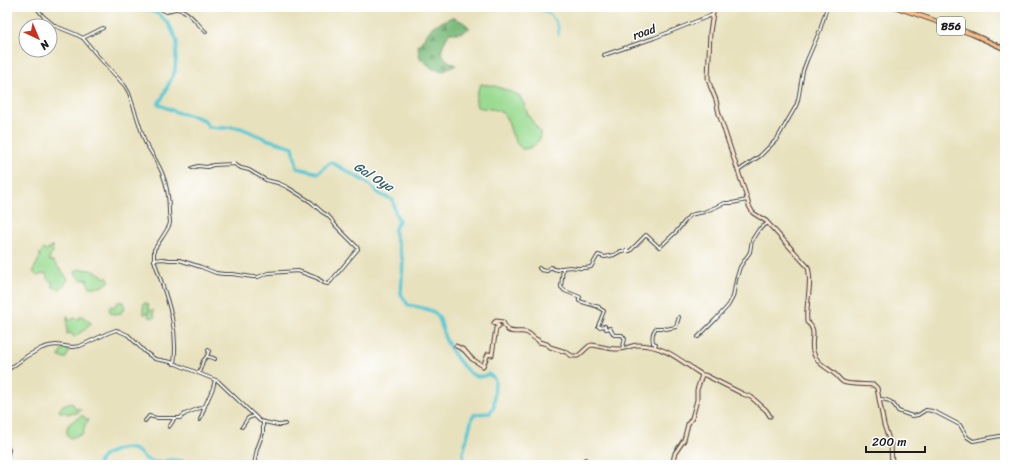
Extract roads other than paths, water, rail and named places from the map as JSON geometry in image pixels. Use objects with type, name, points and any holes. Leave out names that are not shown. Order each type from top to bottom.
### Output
[{"type":"main road","points":[[714,7],[710,40],[709,82],[749,206],[753,213],[768,223],[808,267],[810,276],[807,322],[812,325],[813,350],[815,358],[821,365],[843,382],[874,385],[877,388],[884,425],[891,444],[892,465]]},
{"type":"main road","name":"B56","points":[[896,7],[972,34],[1005,49]]},
{"type":"main road","points":[[456,346],[464,350],[472,359],[483,366],[488,354],[492,355],[496,328],[499,326],[494,323],[496,321],[503,322],[506,328],[512,332],[524,332],[530,334],[539,342],[566,352],[572,356],[578,356],[592,345],[619,350],[633,345],[654,347],[669,352],[702,375],[705,375],[751,397],[766,410],[770,416]]},
{"type":"main road","points":[[672,465],[675,453],[684,440],[688,424],[692,418],[702,375]]},
{"type":"street","points":[[36,7],[43,16],[55,26],[83,38],[120,80],[129,93],[145,142],[160,166],[165,181],[169,205],[170,225],[154,250],[154,260],[174,326],[174,364]]},
{"type":"street","points":[[157,7],[167,12],[171,9],[178,8],[184,11],[196,20],[206,32]]},
{"type":"street","points":[[738,171],[760,156],[777,139],[796,106],[803,71],[820,30],[827,7]]},
{"type":"street","name":"road","points":[[604,55],[654,38],[712,15]]},
{"type":"street","points":[[83,38],[103,28]]},
{"type":"street","points":[[154,260],[179,260],[216,273],[253,277],[258,277],[268,273],[298,271],[328,284],[358,249],[327,215],[287,187],[266,180],[249,170],[234,164],[213,165],[207,167],[198,166],[192,168]]},
{"type":"street","points":[[539,268],[547,271],[551,267],[558,270],[560,268],[568,267],[591,267],[598,255],[605,257],[621,251],[630,251],[646,235],[660,247],[677,231],[689,216],[704,212],[725,202],[732,203],[747,200]]},
{"type":"street","points":[[698,336],[716,320],[728,306],[733,297],[740,268],[750,252],[752,240],[759,229],[768,223]]},
{"type":"street","points":[[563,268],[561,288],[580,297],[579,301],[599,307],[604,311],[598,326],[604,326],[606,329],[610,328],[614,335],[622,335],[625,339],[622,349]]},
{"type":"street","points":[[654,347],[656,344],[653,343],[652,337],[656,328],[664,328],[666,330],[676,328],[679,317]]},
{"type":"street","points":[[7,370],[12,368],[27,356],[42,348],[56,345],[72,347],[80,346],[116,330],[128,335],[145,352],[155,359],[171,362],[218,381],[260,421],[281,425],[285,424]]},
{"type":"street","points":[[199,373],[203,361],[209,351],[208,350]]},
{"type":"street","points":[[207,356],[215,359]]},
{"type":"street","points":[[200,420],[215,380]]},
{"type":"street","points":[[880,400],[887,400],[891,402],[898,411],[912,416],[928,410],[937,413],[960,424],[967,437],[972,440],[977,441],[1005,435]]},
{"type":"street","points":[[145,421],[149,416],[156,418],[180,418],[185,414],[205,406]]},
{"type":"street","points":[[242,427],[248,418],[254,416]]},
{"type":"street","points":[[169,427],[174,418]]},
{"type":"street","points":[[254,465],[257,449],[263,433],[263,422]]},
{"type":"street","points":[[7,446],[9,450],[7,457]]},
{"type":"street","points":[[585,459],[594,465]]},
{"type":"waterway","name":"Gal Oya","points":[[142,7],[158,14],[169,24],[177,41],[175,71],[158,104],[176,112],[204,120],[208,127],[241,128],[266,139],[293,147],[297,168],[318,173],[331,162],[366,182],[381,195],[393,200],[395,212],[399,220],[394,231],[403,261],[401,294],[408,305],[433,311],[437,315],[447,343],[458,360],[467,370],[476,376],[488,374],[495,380],[494,406],[490,413],[475,414],[472,418],[463,453],[464,465]]},
{"type":"waterway","points":[[531,7],[549,14],[555,20],[559,29],[559,35]]},
{"type":"waterway","name":"Gal Oya","points":[[98,465],[104,456],[114,450],[127,448],[137,451],[146,459],[151,461],[160,463],[175,460],[193,465]]}]
